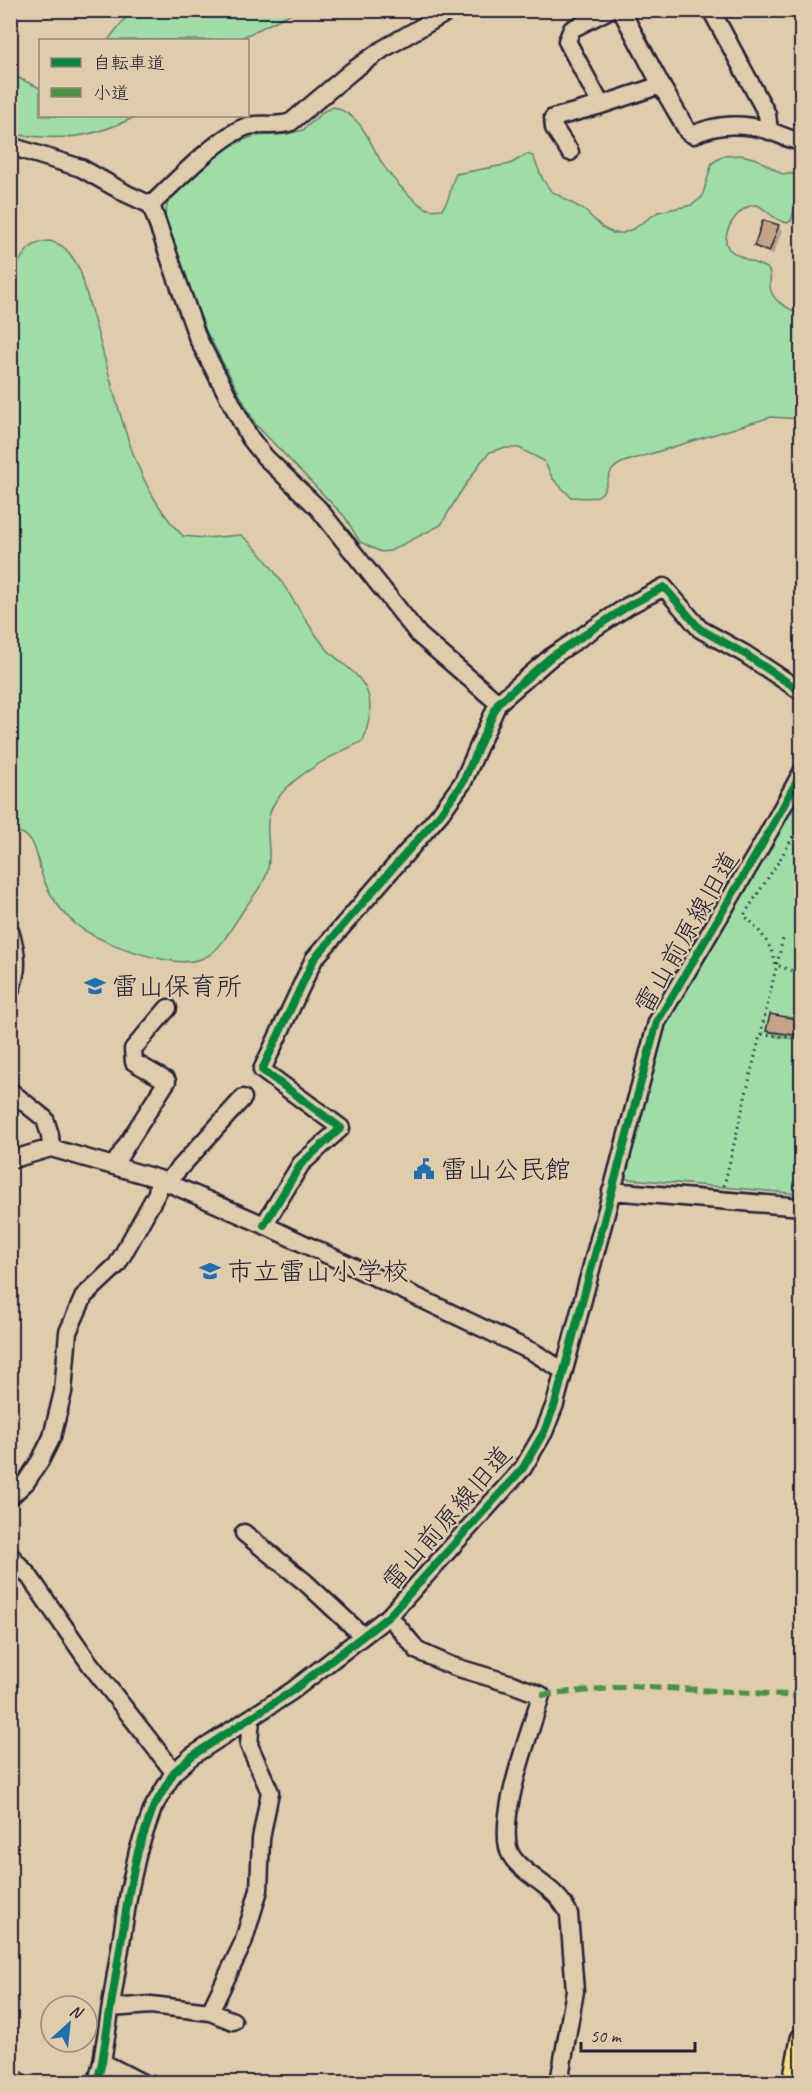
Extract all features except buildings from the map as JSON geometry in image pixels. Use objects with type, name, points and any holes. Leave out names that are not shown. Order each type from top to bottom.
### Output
[{"type":"main road","points":[[794,2082],[801,2039]]},
{"type":"street","points":[[151,205],[227,138],[247,126],[280,126],[291,122],[352,71],[383,49],[451,10]]},
{"type":"street","points":[[601,105],[567,41],[572,29],[609,10]]},
{"type":"street","points":[[621,10],[688,132],[693,135],[706,129],[733,125],[769,131],[801,142]]},
{"type":"street","points":[[711,10],[767,114],[769,131]]},
{"type":"street","points":[[570,152],[554,129],[553,118],[661,85]]},
{"type":"street","points":[[10,146],[81,168],[151,205],[198,339],[250,438],[264,457],[318,508],[419,635],[498,703]]},
{"type":"street","points":[[264,1225],[301,1164],[341,1128],[262,1070],[314,959],[440,814],[457,790],[475,757],[498,703],[551,657],[628,606],[664,587],[700,629],[745,654],[801,692]]},
{"type":"street","name":"雷山前原線旧道","points":[[97,2082],[138,1851],[153,1809],[174,1772],[192,1756],[292,1691],[389,1616],[523,1468],[544,1432],[555,1404],[562,1370],[657,1022],[760,848],[801,772]]},
{"type":"street","points":[[10,931],[16,948],[16,977],[10,991]]},
{"type":"street","points":[[114,1165],[167,1081],[134,1062],[133,1049],[168,1008]]},
{"type":"street","points":[[10,1091],[45,1119],[51,1148]]},
{"type":"street","points":[[10,1497],[26,1482],[36,1468],[52,1437],[63,1392],[68,1332],[84,1296],[117,1265],[163,1180],[243,1098]]},
{"type":"street","points":[[10,1160],[51,1148],[163,1180],[535,1353],[562,1370]]},
{"type":"street","points":[[611,1191],[801,1207]]},
{"type":"street","points":[[244,1533],[306,1582],[363,1636]]},
{"type":"street","points":[[10,1555],[29,1576],[90,1664],[174,1772]]},
{"type":"street","points":[[389,1616],[418,1651],[452,1666],[541,1695],[510,1802],[506,1830],[508,1850],[517,1863],[553,1891],[564,1903],[569,1914],[575,1991],[560,2082]]},
{"type":"street","points":[[210,2012],[243,1943],[259,1890],[261,1839],[270,1792],[249,1745],[251,1718]]},
{"type":"street","points":[[111,2008],[151,2005],[210,2012],[233,2021]]},
{"type":"street","points":[[102,2062],[141,2082]]},
{"type":"street","points":[[10,2076],[19,2082]]},
{"type":"path","points":[[776,965],[767,940],[744,915],[779,861],[801,821]]},
{"type":"path","points":[[724,1188],[783,939]]},
{"type":"path","points":[[776,965],[801,974]]},
{"type":"path","points":[[762,1034],[801,1039]]},
{"type":"green space","points":[[131,10],[296,11],[239,39],[109,39]]},
{"type":"green space","points":[[10,74],[39,88],[39,117],[135,117],[105,130],[76,136],[46,137],[11,134]]},
{"type":"green space","points":[[334,107],[357,121],[382,164],[394,179],[422,206],[430,209],[442,209],[448,200],[456,174],[510,164],[527,154],[533,156],[543,180],[551,191],[584,210],[603,228],[613,233],[623,233],[633,229],[658,212],[692,205],[702,197],[712,163],[723,156],[741,155],[757,159],[782,174],[801,174],[801,196],[791,221],[782,222],[759,206],[750,206],[737,215],[732,222],[728,229],[726,243],[729,249],[742,258],[767,268],[770,274],[771,292],[781,304],[801,315],[801,419],[771,417],[624,462],[612,470],[601,494],[592,498],[571,497],[553,479],[544,461],[519,448],[503,448],[490,452],[481,462],[441,525],[390,551],[381,552],[360,542],[345,517],[256,425],[203,325],[165,216],[168,201],[175,189],[222,149],[254,136],[288,134],[303,130],[324,111]]},
{"type":"green space","points":[[49,241],[64,248],[80,270],[127,437],[144,480],[168,519],[183,536],[205,538],[241,535],[266,560],[326,648],[362,681],[368,694],[369,721],[363,741],[305,772],[277,799],[269,818],[269,863],[265,878],[223,942],[207,956],[196,960],[183,962],[141,954],[87,932],[56,903],[43,878],[32,842],[20,833],[11,830],[11,274],[30,248],[41,242]]},
{"type":"green space","points":[[801,781],[801,1194],[619,1178],[662,1023]]},
{"type":"marked path","points":[[541,1695],[631,1686],[802,1696]]},
{"type":"cycle path","points":[[264,1225],[301,1164],[341,1128],[262,1070],[314,959],[440,814],[463,782],[498,703],[551,657],[628,606],[664,587],[700,629],[745,654],[802,692]]},
{"type":"cycle path","points":[[97,2082],[138,1851],[153,1808],[174,1772],[192,1756],[292,1691],[389,1616],[523,1468],[544,1432],[555,1404],[657,1022],[802,772]]},
{"type":"place","name":"雷山保育所","points":[[95,986]]},
{"type":"place","name":"雷山公民館","points":[[424,1169]]},
{"type":"place","name":"市立雷山小学校","points":[[210,1271]]}]
